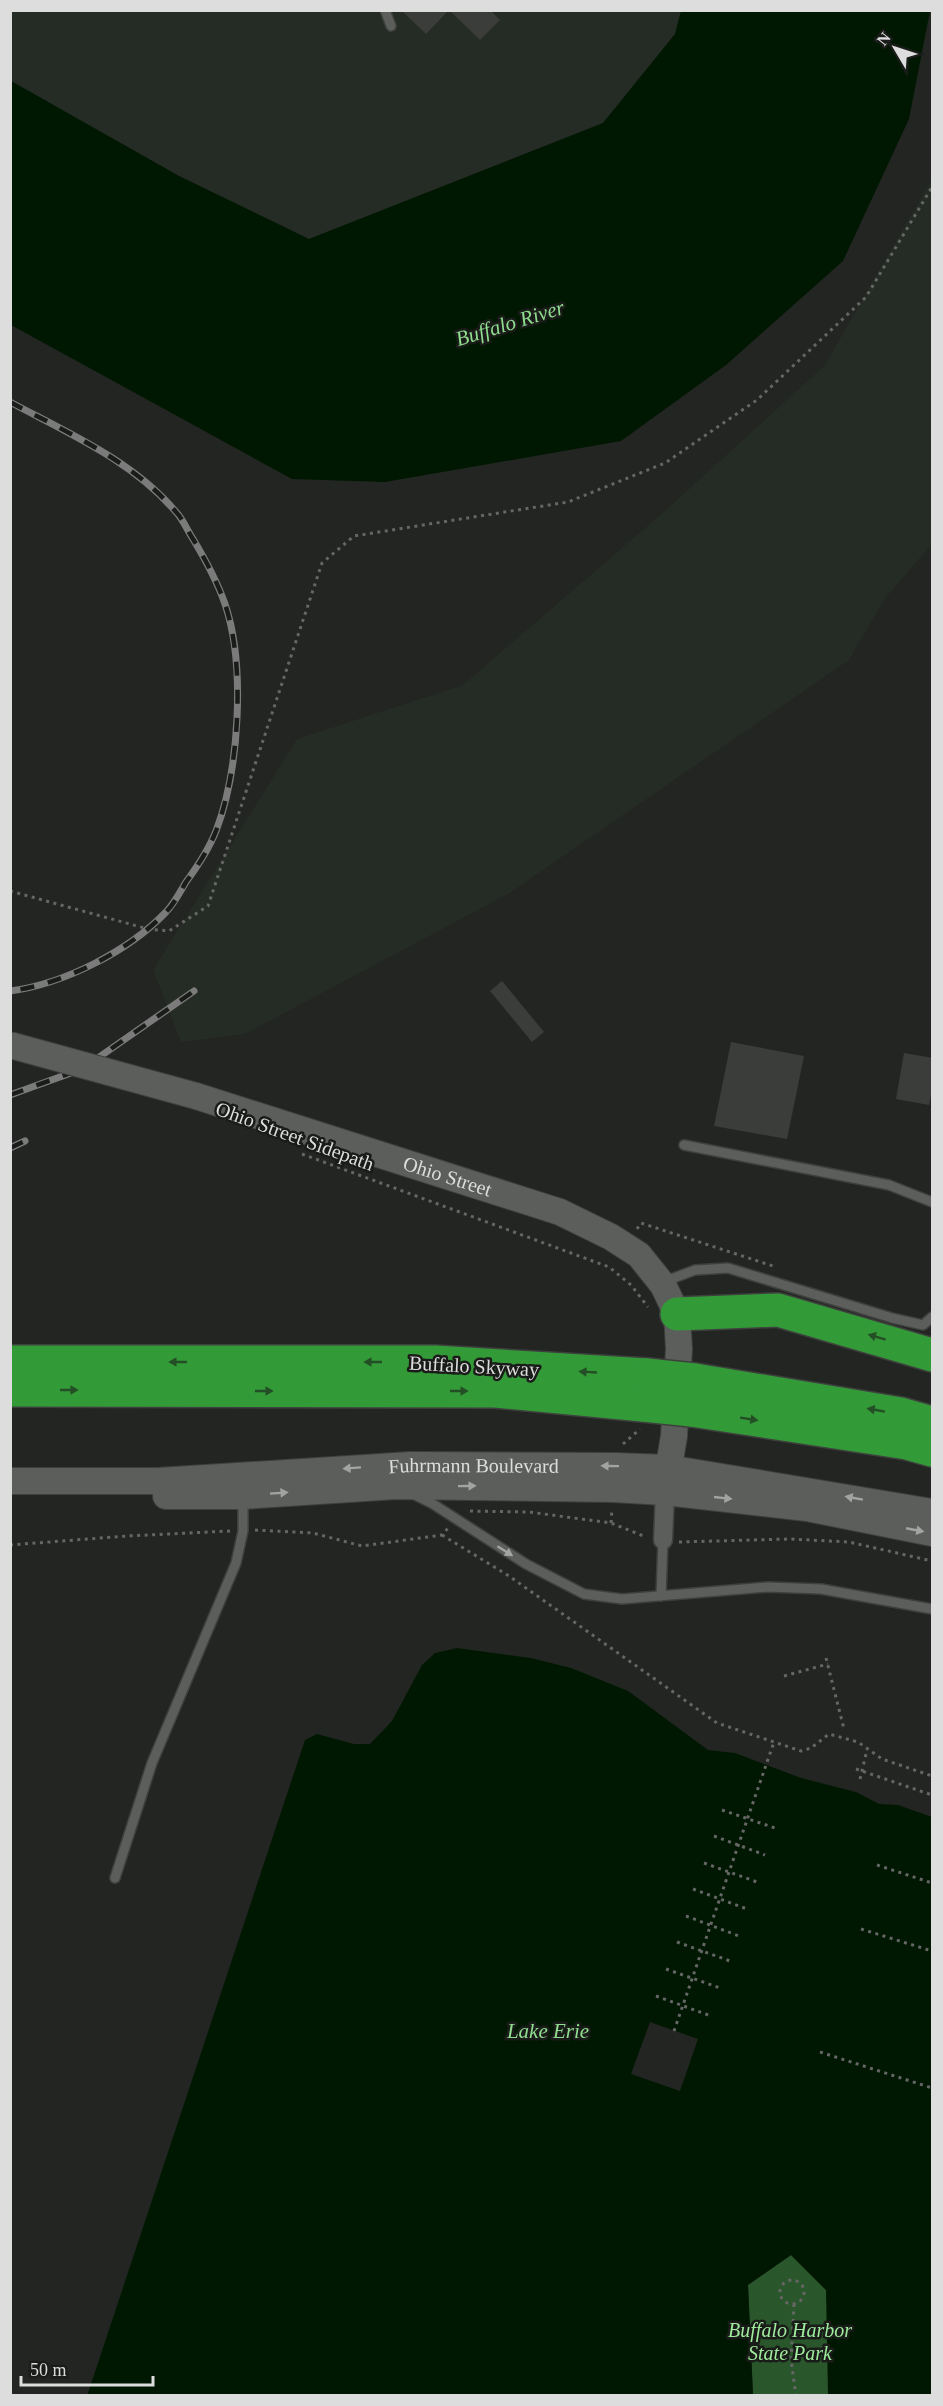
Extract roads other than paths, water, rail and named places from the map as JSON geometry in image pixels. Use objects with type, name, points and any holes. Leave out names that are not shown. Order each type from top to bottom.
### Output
[{"type":"highway","points":[[664,1313],[778,1310],[933,1355]]},
{"type":"highway","name":"Buffalo Skyway","points":[[10,1362],[435,1362],[645,1401]]},
{"type":"highway","name":"Buffalo Skyway","points":[[10,1390],[495,1391],[645,1401],[693,1395],[901,1414],[933,1423]]},
{"type":"highway","name":"Buffalo Skyway","points":[[693,1395],[933,1450]]},
{"type":"street","name":"Ohio Street","points":[[10,1045],[196,1096],[560,1212],[611,1237],[639,1255],[660,1282],[664,1313],[679,1349],[674,1436],[666,1480]]},
{"type":"street","name":"Fuhrmann Boulevard","points":[[10,1481],[158,1481],[243,1486],[411,1465],[615,1466],[666,1480],[933,1533]]},
{"type":"street","name":"Fuhrmann Boulevard","points":[[10,1498],[243,1486],[503,1486],[666,1480],[933,1512]]},
{"type":"street","points":[[656,1539],[666,1480]]},
{"type":"lane","points":[[385,10],[391,26]]},
{"type":"lane","points":[[684,1145],[889,1185],[933,1202]]},
{"type":"lane","points":[[660,1282],[695,1270],[728,1268],[892,1318],[923,1324],[933,1317]]},
{"type":"lane","points":[[116,1878],[152,1763],[236,1563],[243,1531],[243,1486]]},
{"type":"lane","points":[[387,1486],[408,1492],[433,1504],[526,1564],[584,1594],[622,1599],[768,1587],[821,1589],[933,1609]]},
{"type":"lane","points":[[656,1539],[661,1596]]},
{"type":"water","name":"Buffalo River","points":[[681,11],[930,11],[909,119],[843,261],[726,365],[621,441],[385,482],[292,479],[11,325],[11,81],[179,176],[309,239],[603,123],[675,34]]},
{"type":"water","name":"Lake Erie","points":[[457,1648],[531,1658],[571,1668],[628,1691],[708,1750],[735,1753],[801,1778],[856,1792],[879,1804],[898,1805],[932,1817],[932,2395],[828,2395],[826,2290],[791,2255],[748,2285],[753,2395],[87,2396],[305,1740],[317,1734],[354,1744],[370,1744],[392,1721],[422,1665],[435,1653]]},
{"type":"railway","points":[[10,402],[77,437],[120,463],[159,494],[183,521],[206,562],[225,604],[232,629],[237,687],[234,749],[224,807],[210,844],[172,905],[134,940],[94,964],[52,981],[10,991]]},
{"type":"railway","points":[[10,1095],[82,1069],[194,991]]},
{"type":"railway","points":[[10,1148],[25,1141]]},
{"type":"park label","name":"Buffalo Harbor State Park","points":[[790,2342]]}]
